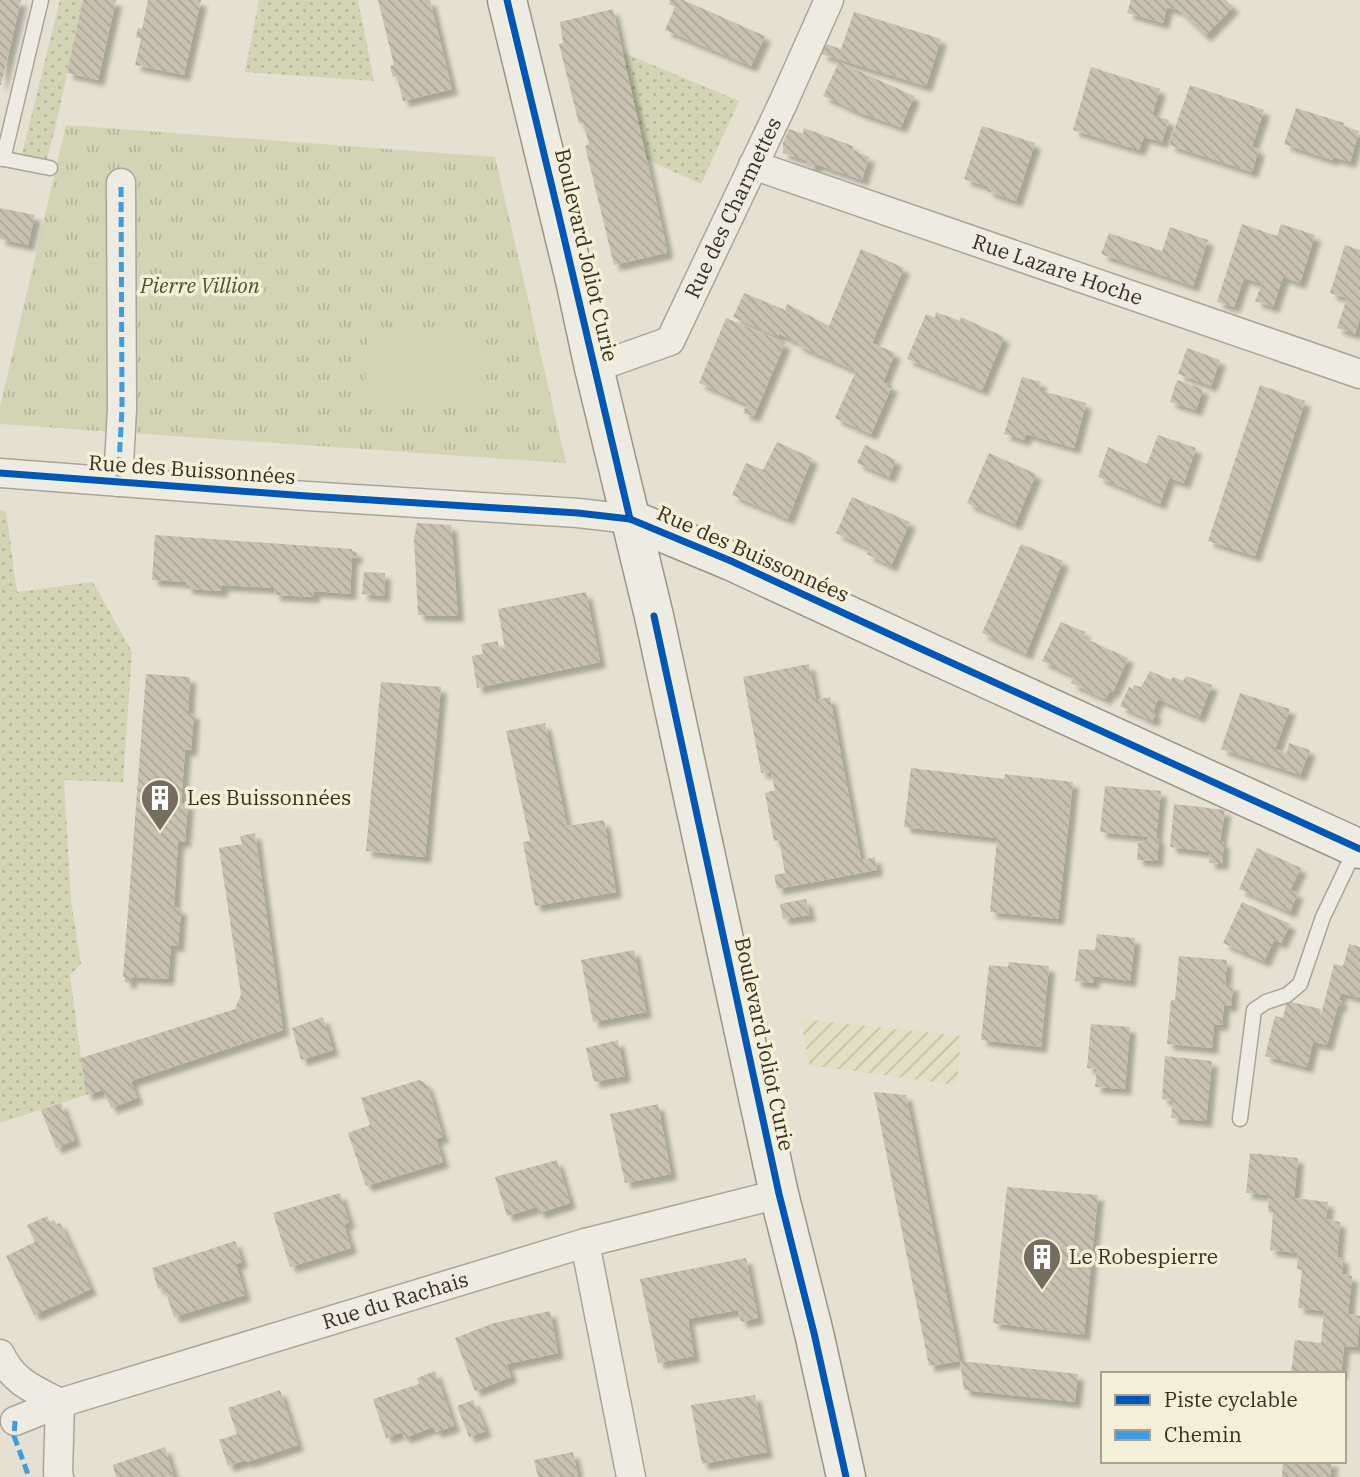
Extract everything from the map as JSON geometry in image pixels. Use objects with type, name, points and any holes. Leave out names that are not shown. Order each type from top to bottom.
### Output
[{"type":"street","name":"Boulevard Joliot Curie","points":[[507,0],[657,629],[779,1194],[846,1477]]},
{"type":"street","name":"Rue des Charmettes","points":[[594,368],[670,341],[829,0]]},
{"type":"street","name":"Rue Lazare Hoche","points":[[753,164],[1360,374]]},
{"type":"street","points":[[118,482],[122,409],[121,183]]},
{"type":"street","name":"Rue des Buissonnées","points":[[0,472],[578,513],[630,519],[731,561],[1358,848]]},
{"type":"street","name":"Rue du Rachais","points":[[15,1421],[60,1403],[585,1243],[779,1194]]},
{"type":"street","points":[[585,1243],[631,1477]]},
{"type":"street","points":[[0,1353],[5,1365],[23,1384],[60,1403],[59,1477]]},
{"type":"lane","points":[[41,0],[5,126],[1,159],[50,168]]},
{"type":"lane","points":[[1240,1119],[1254,1010],[1266,1002],[1287,995],[1300,984],[1323,917],[1358,848]]},
{"type":"shaded area","points":[[801,1019],[961,1036],[957,1085],[809,1065]]},
{"type":"green space","points":[[60,0],[83,0],[45,167],[20,162]]},
{"type":"green space","points":[[259,0],[358,0],[374,81],[245,72]]},
{"type":"green space","points":[[622,52],[739,101],[701,184],[646,159]]},
{"type":"green space","name":"Pierre Villion","points":[[66,125],[495,157],[566,463],[0,424],[0,407]]},
{"type":"green space","points":[[367,332],[483,339],[480,405],[365,396]]},
{"type":"green space","points":[[0,510],[6,511],[17,592],[93,582],[132,652],[123,782],[64,780],[71,900],[81,964],[70,975],[86,1095],[0,1123]]},
{"type":"building","points":[[0,0],[21,0],[1,85],[0,85]]},
{"type":"building","points":[[83,0],[116,0],[98,80],[67,73]]},
{"type":"building","points":[[148,0],[201,0],[184,75],[135,65],[141,39],[136,37],[138,28],[142,29]]},
{"type":"building","points":[[378,0],[430,0],[452,89],[403,101],[397,76],[393,77],[390,66],[394,65]]},
{"type":"building","points":[[670,0],[683,0],[765,36],[751,66],[665,30],[675,7],[669,4]]},
{"type":"building","points":[[1131,0],[1226,0],[1233,7],[1205,36],[1178,10],[1167,7],[1163,23],[1127,13]]},
{"type":"building","points":[[613,9],[667,250],[666,253],[614,265],[585,146],[589,144],[583,123],[579,124],[559,44],[563,43],[560,22]]},
{"type":"building","points":[[854,12],[941,39],[926,86],[821,54],[826,44],[841,49]]},
{"type":"building","points":[[839,62],[914,96],[901,127],[823,96]]},
{"type":"building","points":[[1091,67],[1160,89],[1152,115],[1169,120],[1162,142],[1144,137],[1139,150],[1073,130]]},
{"type":"building","points":[[1190,85],[1264,110],[1252,147],[1259,149],[1252,172],[1169,145]]},
{"type":"building","points":[[1296,108],[1344,123],[1343,126],[1359,131],[1350,162],[1333,157],[1332,160],[1284,144]]},
{"type":"building","points":[[982,126],[1035,143],[1016,201],[987,191],[989,187],[964,179]]},
{"type":"building","points":[[804,128],[853,146],[852,150],[869,157],[862,180],[816,164],[814,168],[807,166],[808,161],[783,153],[783,143],[789,129],[803,134]]},
{"type":"building","points":[[0,208],[35,215],[28,245],[0,239]]},
{"type":"building","points":[[1242,224],[1277,236],[1281,224],[1315,235],[1300,283],[1283,277],[1273,307],[1255,301],[1262,284],[1244,278],[1234,307],[1217,302]]},
{"type":"building","points":[[1170,227],[1208,240],[1193,286],[1101,254],[1109,233],[1162,251]]},
{"type":"building","points":[[1345,245],[1360,250],[1360,318],[1355,334],[1337,328],[1347,298],[1330,293]]},
{"type":"building","points":[[861,249],[904,268],[872,343],[895,353],[883,382],[892,386],[871,434],[835,418],[856,371],[797,345],[797,342],[779,334],[778,337],[733,317],[744,293],[785,310],[787,304],[829,326]]},
{"type":"building","points":[[936,312],[960,321],[961,317],[1004,337],[982,390],[907,359],[926,314],[935,318]]},
{"type":"building","points":[[726,318],[785,343],[754,416],[743,413],[747,404],[699,383]]},
{"type":"building","points":[[1187,348],[1220,360],[1211,386],[1178,374]]},
{"type":"building","points":[[1022,377],[1041,382],[1039,390],[1086,403],[1074,448],[1026,434],[1024,440],[1004,434]]},
{"type":"building","points":[[1177,380],[1203,389],[1196,410],[1170,402]]},
{"type":"building","points":[[1260,385],[1305,401],[1255,556],[1208,541]]},
{"type":"building","points":[[1158,435],[1196,448],[1184,483],[1169,478],[1160,504],[1098,477],[1108,447],[1147,464]]},
{"type":"building","points":[[777,442],[812,458],[788,519],[732,495],[746,463],[763,470]]},
{"type":"building","points":[[865,445],[896,460],[889,477],[857,463]]},
{"type":"building","points":[[989,453],[1036,474],[1015,524],[967,503]]},
{"type":"building","points":[[852,497],[910,522],[891,566],[867,554],[870,549],[836,533]]},
{"type":"building","points":[[417,523],[451,525],[458,616],[418,615],[414,539]]},
{"type":"building","points":[[155,535],[352,549],[357,552],[356,558],[352,558],[350,594],[314,591],[314,597],[274,595],[275,588],[222,585],[222,591],[204,590],[186,588],[187,582],[152,580]]},
{"type":"building","points":[[1021,544],[1063,561],[1026,654],[982,633]]},
{"type":"building","points":[[364,572],[385,573],[384,596],[362,594]]},
{"type":"building","points":[[586,592],[600,662],[477,688],[472,656],[483,654],[481,644],[498,641],[499,650],[505,649],[498,609]]},
{"type":"building","points":[[1061,622],[1085,632],[1082,637],[1128,658],[1113,692],[1110,691],[1105,699],[1071,683],[1074,676],[1042,661]]},
{"type":"building","points":[[809,664],[816,700],[830,697],[861,860],[875,857],[877,870],[777,889],[774,875],[785,873],[779,840],[774,841],[765,793],[775,790],[771,772],[761,772],[743,677]]},
{"type":"building","points":[[1150,671],[1171,680],[1173,677],[1183,681],[1186,676],[1212,685],[1199,717],[1158,699],[1152,721],[1120,706],[1129,687],[1141,687]]},
{"type":"building","name":"Les Buissonnées","points":[[146,674],[190,677],[188,713],[194,713],[191,750],[185,750],[181,803],[188,803],[185,841],[178,842],[174,907],[181,909],[178,946],[171,945],[168,979],[131,977],[131,983],[125,982],[123,977]]},
{"type":"building","points":[[381,682],[441,687],[425,857],[366,851]]},
{"type":"building","points":[[1240,693],[1290,709],[1275,749],[1287,753],[1289,743],[1310,750],[1300,775],[1221,749]]},
{"type":"building","points":[[545,723],[567,826],[604,820],[616,892],[535,906],[523,842],[530,841],[506,731]]},
{"type":"building","points":[[911,768],[1004,779],[1005,774],[1073,782],[1058,919],[990,912],[997,838],[904,827]]},
{"type":"building","points":[[1105,786],[1161,791],[1156,838],[1159,839],[1157,861],[1137,860],[1138,842],[1147,841],[1148,837],[1100,832]]},
{"type":"building","points":[[1174,804],[1225,810],[1220,842],[1224,842],[1222,864],[1209,863],[1210,852],[1170,847]]},
{"type":"building","points":[[255,833],[283,1030],[131,1081],[137,1098],[111,1108],[103,1090],[86,1095],[81,1058],[235,1009],[241,994],[219,848],[242,844],[240,836]]},
{"type":"building","points":[[1257,848],[1301,868],[1290,890],[1298,893],[1290,912],[1239,889]]},
{"type":"building","points":[[806,899],[810,915],[783,919],[780,904]]},
{"type":"building","points":[[1242,902],[1290,924],[1281,943],[1274,940],[1264,961],[1223,943]]},
{"type":"building","points":[[1097,934],[1135,938],[1130,981],[1094,976],[1093,983],[1075,981],[1079,949],[1095,950]]},
{"type":"building","points":[[1349,944],[1360,947],[1360,998],[1341,993],[1341,1006],[1338,1005],[1327,1045],[1313,1042],[1307,1067],[1265,1056],[1275,1016],[1283,1018],[1287,1001],[1321,1009],[1315,1038],[1334,964],[1343,966]]},
{"type":"building","points":[[634,950],[646,1012],[593,1022],[581,960]]},
{"type":"building","points":[[1179,956],[1227,960],[1225,985],[1233,985],[1231,1006],[1224,1005],[1222,1025],[1214,1024],[1212,1048],[1167,1044]]},
{"type":"building","points":[[1009,962],[1049,966],[1041,1047],[981,1040],[989,965],[1008,967]]},
{"type":"building","points":[[323,1017],[333,1050],[301,1060],[292,1028]]},
{"type":"building","points":[[1091,1024],[1130,1027],[1125,1089],[1095,1087],[1097,1069],[1087,1068]]},
{"type":"building","points":[[618,1040],[625,1076],[594,1082],[586,1048]]},
{"type":"building","points":[[1165,1056],[1212,1061],[1206,1121],[1171,1118],[1173,1101],[1162,1099]]},
{"type":"building","points":[[419,1080],[428,1087],[443,1137],[436,1139],[443,1162],[366,1186],[348,1133],[370,1125],[361,1098]]},
{"type":"building","points":[[874,1092],[906,1095],[960,1361],[929,1366]]},
{"type":"building","points":[[61,1103],[75,1140],[56,1148],[41,1110]]},
{"type":"building","points":[[658,1104],[671,1174],[625,1183],[610,1114]]},
{"type":"building","points":[[1250,1153],[1298,1158],[1294,1198],[1328,1202],[1326,1219],[1340,1222],[1337,1257],[1343,1258],[1342,1274],[1352,1276],[1348,1314],[1360,1316],[1357,1347],[1344,1346],[1341,1372],[1291,1372],[1295,1340],[1321,1343],[1324,1311],[1298,1308],[1302,1270],[1297,1269],[1298,1253],[1270,1250],[1273,1213],[1268,1212],[1269,1195],[1246,1193]]},
{"type":"building","points":[[557,1160],[570,1203],[539,1213],[537,1207],[507,1216],[495,1177]]},
{"type":"building","name":"Le Robespierre","points":[[1007,1187],[1098,1195],[1084,1335],[993,1323]]},
{"type":"building","points":[[340,1193],[349,1222],[344,1225],[351,1248],[290,1267],[273,1213]]},
{"type":"building","points":[[47,1216],[50,1222],[54,1220],[56,1224],[60,1223],[91,1289],[34,1315],[6,1256],[35,1242],[27,1225]]},
{"type":"building","points":[[235,1241],[242,1262],[236,1264],[245,1295],[174,1317],[164,1287],[158,1289],[152,1268]]},
{"type":"building","points":[[746,1258],[758,1318],[741,1322],[738,1310],[688,1319],[694,1356],[658,1363],[640,1279]]},
{"type":"building","points":[[550,1311],[558,1353],[507,1364],[511,1377],[475,1391],[455,1338],[494,1323]]},
{"type":"building","points":[[960,1361],[1078,1374],[1075,1402],[964,1390]]},
{"type":"building","points":[[435,1371],[454,1426],[436,1432],[433,1427],[404,1438],[402,1432],[386,1438],[373,1399],[419,1384],[417,1378]]},
{"type":"building","points":[[280,1390],[298,1445],[228,1466],[219,1440],[237,1434],[228,1408]]},
{"type":"building","points":[[755,1395],[767,1452],[702,1464],[691,1405]]},
{"type":"building","points":[[473,1400],[486,1431],[469,1437],[457,1406]]},
{"type":"building","points":[[165,1447],[174,1477],[116,1477],[113,1465]]},
{"type":"building","points":[[573,1452],[578,1477],[538,1477],[534,1460]]},
{"type":"building","points":[[1283,1463],[1332,1463],[1330,1477],[1282,1477]]},
{"type":"marked path","points":[[118,482],[122,409],[121,183]]},
{"type":"marked path","points":[[15,1421],[14,1436],[29,1477]]},
{"type":"cycle path","points":[[507,0],[630,519]]},
{"type":"cycle path","points":[[0,473],[578,513],[630,519],[731,561],[1360,849]]},
{"type":"cycle path","points":[[654,616],[779,1194],[846,1477]]},
{"type":"place","name":"Les Buissonnées","points":[[160,832]]},
{"type":"place","name":"Le Robespierre","points":[[1042,1291]]}]
